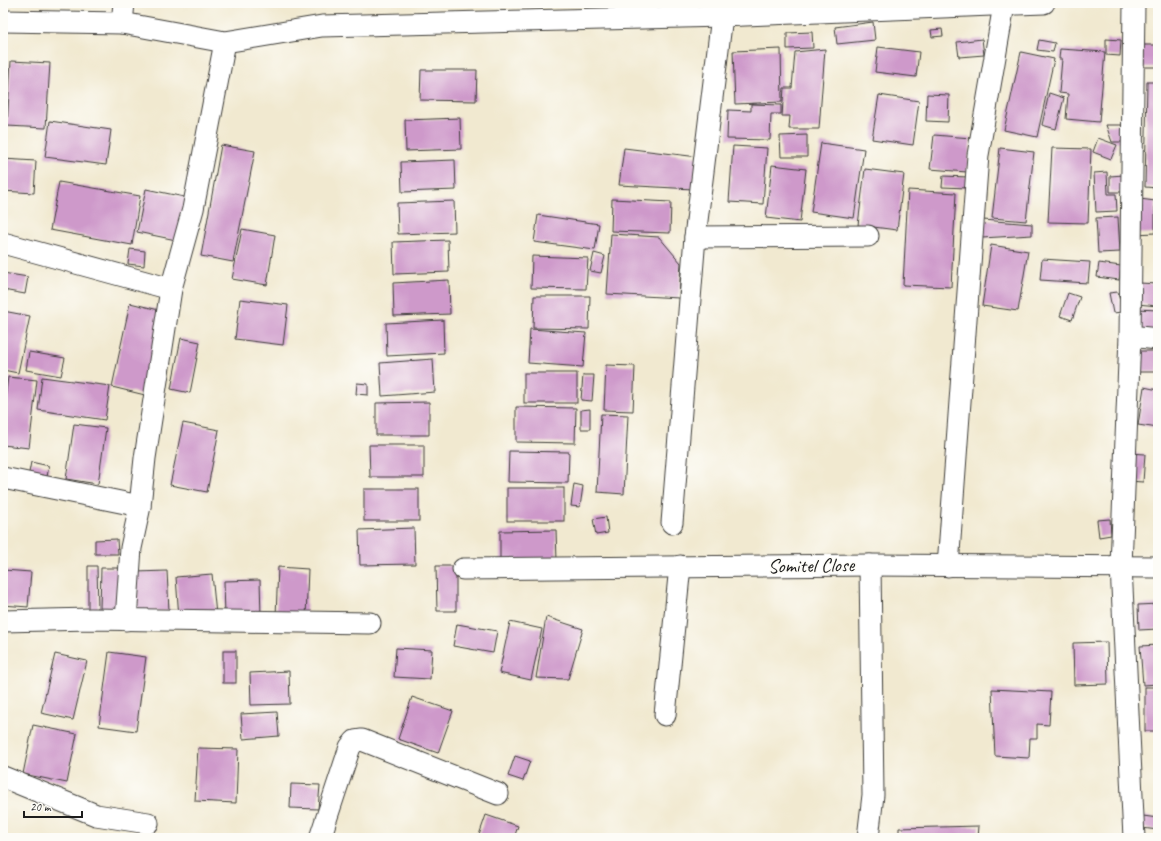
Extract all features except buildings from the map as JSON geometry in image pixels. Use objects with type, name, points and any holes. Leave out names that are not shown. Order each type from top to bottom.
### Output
[{"type":"street","points":[[5,15],[123,13],[225,42],[322,26],[722,16],[1044,3]]},
{"type":"street","points":[[1134,3],[1130,336],[1121,566],[1134,838]]},
{"type":"street","points":[[948,566],[978,155],[994,4]]},
{"type":"street","points":[[672,523],[696,237],[722,16]]},
{"type":"street","points":[[126,620],[130,548],[140,506],[171,289],[193,209],[225,42]]},
{"type":"street","points":[[696,237],[868,236]]},
{"type":"street","points":[[3,243],[171,289]]},
{"type":"street","points":[[1130,336],[1158,339]]},
{"type":"street","points":[[3,478],[140,506]]},
{"type":"street","points":[[868,838],[873,795],[870,565]]},
{"type":"street","name":"Somitel Close","points":[[463,568],[870,565],[1158,567]]},
{"type":"street","points":[[665,715],[680,566]]},
{"type":"street","points":[[3,621],[126,620],[370,623]]},
{"type":"street","points":[[320,838],[350,747],[355,741],[362,740],[498,794]]},
{"type":"street","points":[[3,777],[96,815],[148,823]]}]
